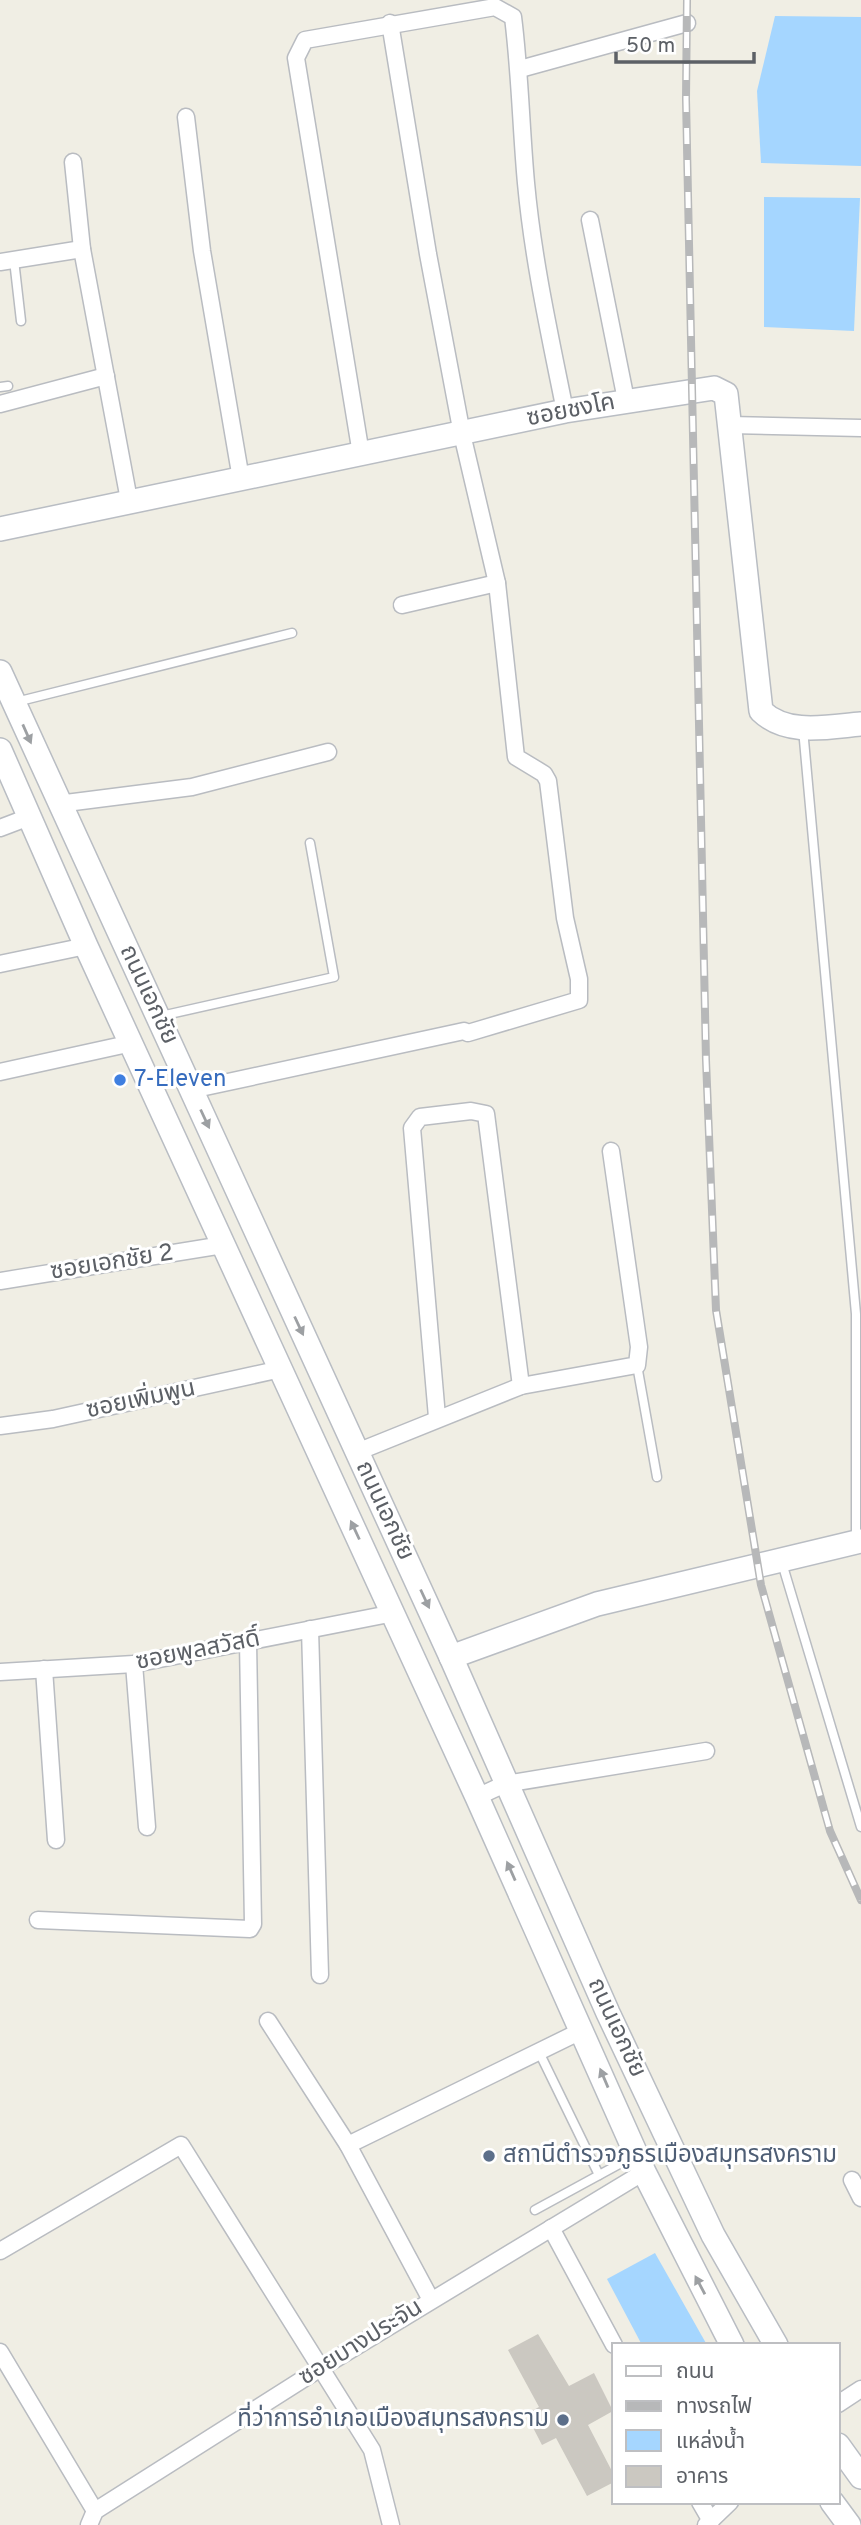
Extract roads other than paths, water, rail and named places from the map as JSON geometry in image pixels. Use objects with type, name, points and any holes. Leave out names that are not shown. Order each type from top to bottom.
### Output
[{"type":"main road","name":"ซอยชงโค","points":[[0,529],[565,411],[713,387],[726,394],[761,711],[775,724],[803,727],[861,724]]},
{"type":"main road","name":"ถนนเอกชัย","points":[[0,672],[58,804],[451,1657],[505,1784],[708,2223],[775,2343]]},
{"type":"main road","name":"ถนนเอกชัย","points":[[0,750],[86,947],[394,1613],[583,2030],[640,2163],[731,2343]]},
{"type":"main road","points":[[451,1657],[597,1604],[858,1542]]},
{"type":"main road","points":[[840,2448],[861,2477]]},
{"type":"main road","points":[[833,2504],[849,2525]]},
{"type":"street","points":[[361,454],[296,58],[305,40],[390,23],[495,7],[513,17],[520,69],[526,183],[536,267],[565,411]]},
{"type":"street","points":[[191,1090],[464,1031],[468,1033],[579,1000],[579,979],[565,918],[548,781],[544,774],[516,757],[497,583],[462,434],[428,254],[390,23]]},
{"type":"street","points":[[520,69],[687,23]]},
{"type":"street","points":[[186,117],[202,251],[241,479]]},
{"type":"street","points":[[73,162],[82,249],[129,500]]},
{"type":"street","points":[[590,220],[626,400]]},
{"type":"street","points":[[7,261],[82,249]]},
{"type":"street","points":[[0,404],[106,376]]},
{"type":"street","points":[[730,425],[861,428]]},
{"type":"street","points":[[402,605],[497,583]]},
{"type":"street","points":[[58,804],[192,787],[328,752]]},
{"type":"street","points":[[0,828],[29,817]]},
{"type":"street","points":[[0,964],[86,947]]},
{"type":"street","points":[[0,1072],[132,1043]]},
{"type":"street","points":[[437,1417],[412,1128],[420,1117],[471,1111],[486,1114],[521,1386]]},
{"type":"street","points":[[357,1452],[437,1417],[521,1386],[636,1365],[639,1347],[611,1151]]},
{"type":"street","name":"ซอยเอกชัย 2","points":[[0,1281],[223,1245]]},
{"type":"street","name":"ซอยเพิ่มพูน","points":[[0,1426],[53,1419],[281,1369]]},
{"type":"street","name":"ซอยพูลสวัสดิ์","points":[[0,1672],[134,1664],[394,1613]]},
{"type":"street","points":[[310,1629],[320,1975]]},
{"type":"street","points":[[38,1920],[250,1929],[253,1924],[248,1642]]},
{"type":"street","points":[[134,1664],[147,1827]]},
{"type":"street","points":[[44,1669],[55,1840]]},
{"type":"street","points":[[477,1797],[505,1784],[706,1751]]},
{"type":"street","points":[[268,2021],[348,2145],[431,2300]]},
{"type":"street","points":[[348,2145],[583,2030]]},
{"type":"street","points":[[0,2251],[181,2145],[319,2369],[372,2449],[391,2525]]},
{"type":"street","name":"ซอยบางประจัน","points":[[92,2518],[319,2369],[551,2228],[640,2163]]},
{"type":"street","points":[[852,2180],[861,2198]]},
{"type":"street","points":[[551,2228],[613,2343]]},
{"type":"street","points":[[0,2352],[92,2518]]},
{"type":"street","points":[[840,2403],[861,2389]]},
{"type":"street","points":[[701,2504],[708,2523],[728,2504]]},
{"type":"lane","points":[[7,261],[21,321]]},
{"type":"lane","points":[[14,703],[292,633]]},
{"type":"lane","points":[[803,727],[856,1314],[858,1542]]},
{"type":"lane","points":[[158,1017],[334,977],[310,843]]},
{"type":"lane","points":[[636,1365],[657,1477]]},
{"type":"lane","points":[[781,1560],[861,1827]]},
{"type":"lane","points":[[539,2051],[599,2175]]},
{"type":"lane","points":[[535,2210],[599,2175],[640,2163]]},
{"type":"water","points":[[775,16],[861,17],[861,166],[761,163],[757,91]]},
{"type":"water","points":[[764,197],[860,198],[854,331],[764,327]]},
{"type":"water","points":[[655,2253],[706,2343],[641,2343],[607,2279]]},
{"type":"railway","points":[[687,0],[686,99],[706,1060],[716,1310],[761,1585],[830,1831],[861,1900]]},
{"type":"place","name":"7-Eleven","points":[[120,1080]]},
{"type":"place","name":"สถานีตำรวจภูธรเมืองสมุทรสงคราม","points":[[489,2156]]},
{"type":"place","name":"ที่ว่าการอำเภอเมืองสมุทรสงคราม","points":[[563,2420]]}]
